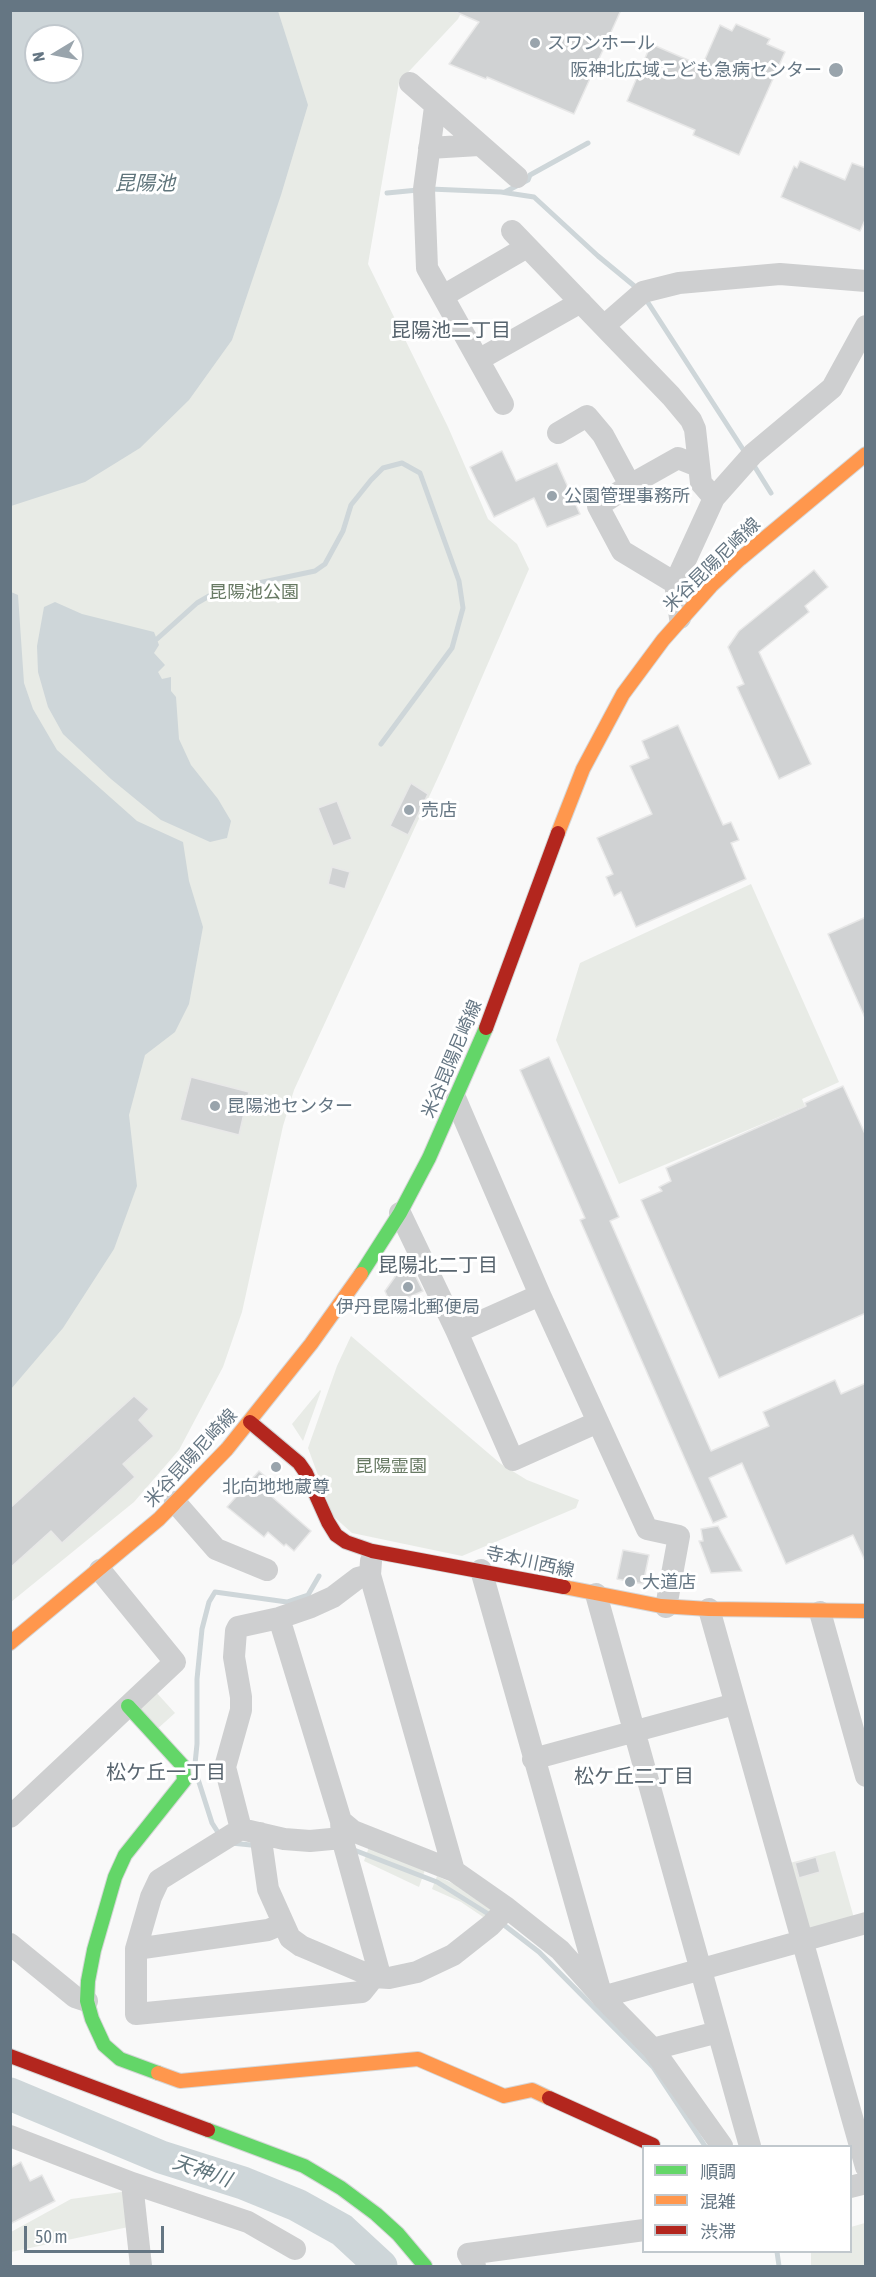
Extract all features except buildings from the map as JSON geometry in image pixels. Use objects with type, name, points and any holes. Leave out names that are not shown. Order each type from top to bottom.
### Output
[{"type":"main road","name":"米谷昆陽尼崎線","points":[[10,1643],[100,1570],[175,1503],[227,1449],[311,1344],[368,1264],[400,1213],[456,1100],[485,1030],[583,769],[623,694],[680,618],[740,559],[866,454]]},
{"type":"main road","name":"寺本川西線","points":[[250,1422],[299,1463],[336,1535],[346,1542],[372,1551],[666,1607],[820,1612],[866,1611]]},
{"type":"main road","points":[[128,1706],[183,1766],[184,1781],[125,1855],[115,1877],[94,1950],[87,2001],[92,2019],[104,2044],[120,2059],[180,2081],[418,2059],[466,2088],[504,2096],[532,2090],[546,2105],[641,2146]]},
{"type":"main road","points":[[10,2056],[304,2166],[341,2188],[376,2214],[398,2234],[425,2266]]},
{"type":"street","points":[[410,83],[517,177]]},
{"type":"street","points":[[435,107],[424,189],[428,268],[504,404]]},
{"type":"street","points":[[429,148],[479,145]]},
{"type":"street","points":[[443,296],[520,239],[691,420],[695,429],[701,483],[714,498]]},
{"type":"street","points":[[604,326],[643,292],[679,283],[780,274],[866,281]]},
{"type":"street","points":[[480,360],[581,302]]},
{"type":"street","points":[[680,618],[675,583],[714,498],[753,454],[832,388],[866,326]]},
{"type":"street","points":[[558,433],[583,411],[603,435],[630,485]]},
{"type":"street","points":[[675,583],[622,551],[598,506],[678,458],[698,466]]},
{"type":"street","points":[[456,1100],[540,1295],[647,1529],[680,1534],[666,1607]]},
{"type":"street","points":[[400,1213],[458,1332],[513,1460],[598,1422]]},
{"type":"street","points":[[458,1332],[540,1295]]},
{"type":"street","points":[[175,1503],[229,1564],[267,1570]]},
{"type":"street","points":[[372,1551],[370,1575],[454,1871]]},
{"type":"street","points":[[10,1817],[175,1662],[100,1570]]},
{"type":"street","points":[[481,1570],[602,1997]]},
{"type":"street","points":[[370,1575],[358,1578],[333,1597],[279,1618],[238,1627],[236,1631],[234,1657],[241,1710],[225,1767],[282,1924],[290,1938],[300,1946],[374,1977],[396,1977],[417,1972],[453,1955],[491,1925],[507,1908]]},
{"type":"street","points":[[596,1594],[750,2145]]},
{"type":"street","points":[[709,1609],[866,2167]]},
{"type":"street","points":[[820,1612],[866,1776]]},
{"type":"street","points":[[279,1618],[341,1830],[378,1968],[362,1992],[136,2014],[136,1949],[151,1897],[159,1880],[250,1831],[293,1840],[341,1830],[353,1832],[454,1871],[507,1908],[560,1950],[653,2049],[721,2145]]},
{"type":"street","points":[[533,1759],[735,1704]]},
{"type":"street","points":[[602,1997],[866,1923]]},
{"type":"street","points":[[136,1949],[268,1930],[282,1924]]},
{"type":"street","points":[[10,1944],[75,1997],[87,2001]]},
{"type":"street","points":[[653,2049],[718,2032]]},
{"type":"street","points":[[10,2136],[132,2182],[248,2222],[295,2249]]},
{"type":"street","points":[[132,2182],[141,2266]]},
{"type":"street","points":[[475,2266],[468,2254],[642,2229]]},
{"type":"green space","name":"昆陽池公園","points":[[10,11],[462,11],[458,19],[399,82],[368,264],[448,427],[488,519],[517,544],[529,569],[446,760],[294,1090],[283,1126],[242,1312],[223,1367],[179,1450],[134,1502],[11,1602]]},
{"type":"green space","points":[[751,884],[839,1082],[802,1099],[805,1106],[619,1184],[556,1040],[580,963]]},
{"type":"green space","name":"昆陽霊園","points":[[351,1336],[501,1464],[527,1480],[579,1500],[576,1508],[462,1556],[352,1533],[333,1516],[308,1448],[337,1366]]},
{"type":"green space","points":[[321,1391],[303,1441],[292,1424]]},
{"type":"green space","points":[[155,1691],[175,1713],[155,1731],[138,1712]]},
{"type":"green space","points":[[369,1847],[425,1870],[419,1887],[364,1861]]},
{"type":"green space","points":[[835,1851],[854,1918],[805,1932],[786,1864]]},
{"type":"green space","points":[[437,1876],[454,1884],[493,1911],[486,1919],[461,1902],[432,1889]]},
{"type":"green space","points":[[129,2191],[133,2226],[11,2252],[11,2232],[71,2199]]},
{"type":"green space","points":[[865,2223],[865,2266],[811,2266],[811,2253],[852,2253],[852,2227]]},
{"type":"water","name":"昆陽池","points":[[11,10],[278,11],[308,105],[281,195],[232,340],[189,400],[140,448],[85,482],[11,506]]},
{"type":"water","points":[[11,592],[18,595],[24,683],[33,709],[57,750],[137,821],[183,842],[189,881],[203,927],[189,1004],[175,1032],[145,1055],[129,1115],[137,1186],[114,1249],[63,1328],[11,1389]]},
{"type":"water","points":[[55,602],[82,614],[154,632],[159,645],[154,653],[165,665],[158,672],[162,679],[171,677],[171,691],[176,697],[179,739],[191,765],[218,799],[231,821],[227,838],[210,842],[161,820],[111,779],[63,734],[48,707],[38,672],[37,646],[44,607]]},
{"type":"waterway","points":[[505,192],[528,180],[530,175],[588,143]]},
{"type":"waterway","points":[[430,189],[501,192],[534,197],[638,289]]},
{"type":"waterway","points":[[387,193],[418,190]]},
{"type":"waterway","points":[[645,298],[746,454]]},
{"type":"waterway","points":[[157,639],[197,603],[216,592],[315,571],[325,564],[343,531],[351,505],[383,468],[402,463],[420,473],[459,581],[463,608],[452,648],[381,744]]},
{"type":"waterway","points":[[753,464],[771,493]]},
{"type":"waterway","points":[[195,1764],[197,1679],[202,1629],[209,1602],[215,1592],[287,1602],[308,1595],[319,1576]]},
{"type":"waterway","points":[[197,1776],[212,1823],[219,1834]]},
{"type":"waterway","points":[[231,1843],[251,1845]]},
{"type":"waterway","points":[[354,1850],[437,1882],[490,1915]]},
{"type":"waterway","points":[[504,1925],[539,1952],[653,2067],[704,2145]]},
{"type":"waterway","name":"天神川","points":[[10,2094],[161,2157],[243,2183],[297,2205],[342,2230],[381,2266]]},
{"type":"waterway","points":[[777,2253],[779,2266]]},
{"type":"traffic: fast","points":[[361,1274],[400,1213],[429,1158],[486,1028]]},
{"type":"traffic: fast","points":[[128,1706],[183,1766],[184,1781],[125,1855],[115,1877],[94,1950],[87,2001],[92,2019],[104,2045],[120,2059],[158,2073]]},
{"type":"traffic: fast","points":[[208,2130],[304,2166],[341,2188],[398,2234],[425,2266]]},
{"type":"traffic: slow","points":[[558,833],[583,769],[623,694],[663,640],[711,586],[740,559],[866,454]]},
{"type":"traffic: slow","points":[[10,1643],[159,1519],[227,1449],[311,1344],[361,1274]]},
{"type":"traffic: slow","points":[[564,1587],[661,1606],[709,1609],[866,1611]]},
{"type":"traffic: slow","points":[[158,2073],[180,2081],[418,2059],[504,2096],[532,2090],[549,2098]]},
{"type":"traffic: jam","points":[[486,1028],[558,833]]},
{"type":"traffic: jam","points":[[250,1422],[299,1463],[306,1473],[328,1522],[336,1535],[346,1542],[372,1551],[564,1587]]},
{"type":"traffic: jam","points":[[10,2056],[208,2130]]},
{"type":"traffic: jam","points":[[549,2098],[653,2145]]},
{"type":"place","name":"スワンホール","points":[[535,43]]},
{"type":"place","name":"阪神北広域こども急病センター","points":[[836,70]]},
{"type":"place","name":"公園管理事務所","points":[[552,496]]},
{"type":"place","name":"売店","points":[[409,810]]},
{"type":"place","name":"昆陽池センター","points":[[215,1106]]},
{"type":"place","name":"伊丹昆陽北郵便局","points":[[408,1287]]},
{"type":"place","name":"北向地地蔵尊","points":[[276,1467]]},
{"type":"place","name":"大道店","points":[[630,1582]]},
{"type":"district","name":"昆陽池二丁目","points":[[451,331]]},
{"type":"district","name":"昆陽北二丁目","points":[[438,1266]]},
{"type":"district","name":"松ケ丘一丁目","points":[[166,1773]]},
{"type":"district","name":"松ケ丘二丁目","points":[[634,1777]]}]
